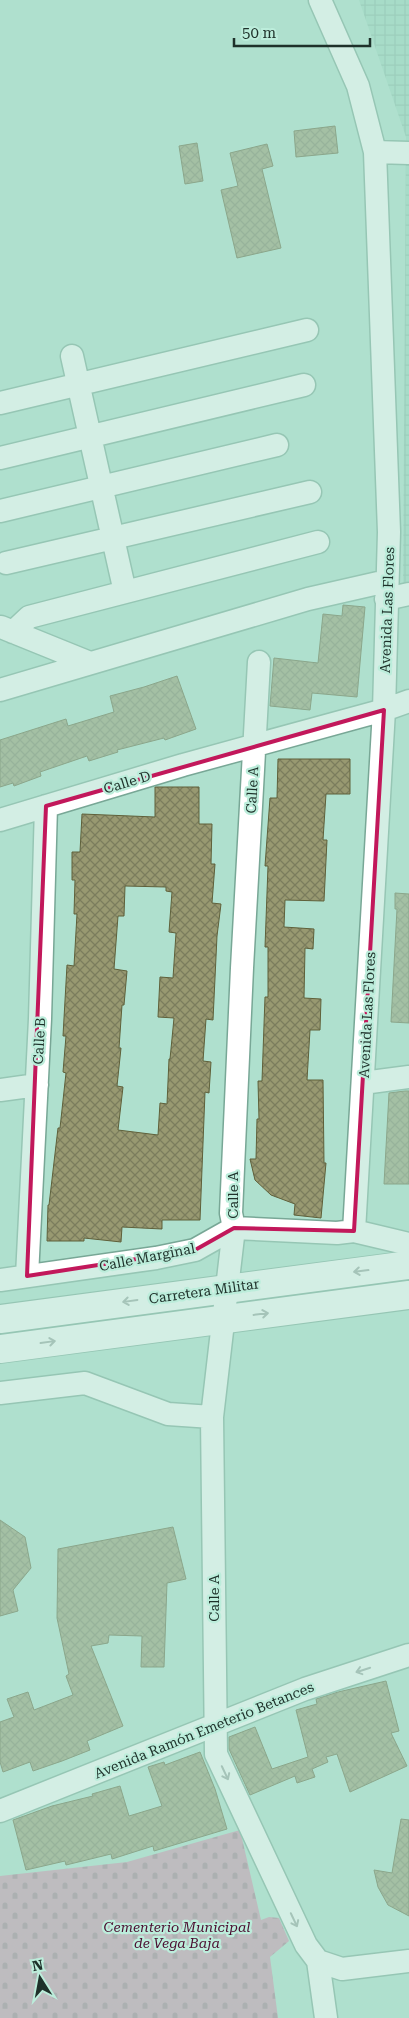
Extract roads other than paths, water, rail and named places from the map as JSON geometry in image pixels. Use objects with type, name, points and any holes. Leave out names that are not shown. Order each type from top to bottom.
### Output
[{"type":"main road","name":"Carretera Militar","points":[[0,1319],[409,1265]]},
{"type":"main road","points":[[0,1349],[409,1296]]},
{"type":"street","name":"Avenida Las Flores","points":[[320,0],[358,86],[375,152],[389,532],[384,710],[354,1231]]},
{"type":"street","points":[[375,152],[409,152]]},
{"type":"street","points":[[0,403],[78,386],[307,330]]},
{"type":"street","points":[[72,356],[125,592]]},
{"type":"street","points":[[0,458],[90,438],[304,385]]},
{"type":"street","points":[[0,511],[277,445]]},
{"type":"street","points":[[6,563],[310,492]]},
{"type":"street","points":[[7,629],[29,616],[318,542]]},
{"type":"street","points":[[0,690],[308,599],[387,590],[409,594]]},
{"type":"street","points":[[7,629],[90,663]]},
{"type":"street","name":"Calle A","points":[[259,662],[242,958],[232,1184],[231,1213],[234,1228],[212,1417],[216,1754],[306,1945],[318,1961]]},
{"type":"street","name":"Calle D","points":[[0,820],[255,745],[384,710],[409,701]]},
{"type":"street","name":"Calle B","points":[[27,1276],[37,1085],[46,806]]},
{"type":"street","points":[[363,1083],[409,1077]]},
{"type":"street","points":[[0,1090],[37,1085]]},
{"type":"street","points":[[234,1228],[337,1233],[354,1231],[409,1244]]},
{"type":"street","name":"Calle Marginal","points":[[0,1280],[156,1258],[195,1250],[234,1228]]},
{"type":"street","points":[[0,1393],[85,1382],[168,1414],[212,1417]]},
{"type":"street","name":"Avenida Ramón Emeterio Betances","points":[[0,1811],[305,1689],[409,1655]]},
{"type":"street","points":[[326,2018],[318,1961],[342,1969],[409,1960]]},
{"type":"park label","name":"Cementerio Municipal de Vega Baja","points":[[177,1935]]}]
